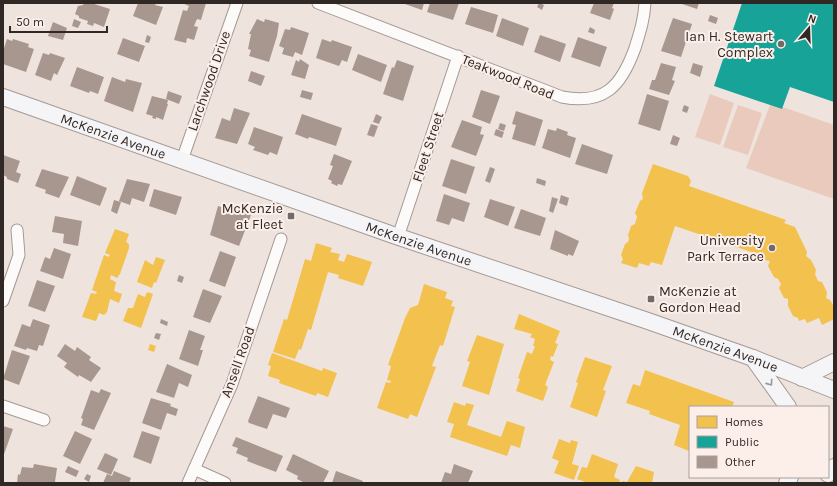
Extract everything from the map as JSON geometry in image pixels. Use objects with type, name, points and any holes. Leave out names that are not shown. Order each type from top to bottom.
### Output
[{"type":"main road","name":"McKenzie Avenue","points":[[3,97],[398,237],[753,358],[834,390]]},
{"type":"main road","points":[[753,358],[787,406]]},
{"type":"main road","points":[[802,378],[834,362]]},
{"type":"street","name":"Larchwood Drive","points":[[182,160],[237,3]]},
{"type":"street","name":"Teakwood Road","points":[[318,3],[458,56],[562,98],[580,100],[597,97],[614,87],[627,71],[644,22],[645,3]]},
{"type":"street","name":"Fleet Street","points":[[398,237],[458,56]]},
{"type":"street","points":[[3,301],[19,255],[17,230]]},
{"type":"street","name":"Ansell Road","points":[[188,483],[232,384],[281,239]]},
{"type":"street","points":[[3,406],[44,420]]},
{"type":"street","points":[[194,469],[225,483]]},
{"type":"shaded area","points":[[710,94],[734,103],[720,145],[695,137]]},
{"type":"shaded area","points":[[738,105],[762,113],[748,155],[723,147]]},
{"type":"shaded area","points":[[770,105],[782,109],[783,107],[834,125],[834,199],[746,168]]},
{"type":"building: Homes","name":"University Park Terrace","points":[[653,164],[688,176],[691,181],[689,186],[786,220],[784,223],[795,227],[807,252],[806,256],[811,260],[816,270],[815,274],[818,281],[822,282],[827,292],[826,298],[830,300],[834,307],[834,319],[822,325],[819,318],[807,323],[805,319],[799,321],[798,318],[793,316],[788,306],[788,299],[784,298],[779,288],[781,284],[778,279],[774,277],[768,266],[770,261],[764,260],[763,256],[675,226],[662,265],[651,262],[649,266],[639,263],[637,268],[621,263],[623,259],[621,255],[625,244],[628,242],[628,235],[631,226],[635,224],[637,217],[635,213],[640,201],[643,199],[642,193]]},
{"type":"building: Homes","points":[[115,229],[129,234],[126,242],[129,244],[129,248],[120,274],[117,278],[111,275],[110,279],[116,282],[114,291],[122,294],[119,303],[110,299],[107,312],[104,315],[99,313],[96,321],[82,317],[91,293],[96,294],[97,292],[92,290],[104,255],[109,257],[110,255],[105,253]]},
{"type":"building: Homes","points":[[316,243],[332,248],[330,252],[340,254],[338,260],[344,262],[347,254],[372,262],[363,286],[338,278],[339,275],[328,272],[311,330],[308,329],[301,350],[299,349],[295,359],[273,352],[284,319],[287,320],[305,259],[311,261]]},
{"type":"building: Homes","points":[[156,257],[165,260],[156,283],[154,282],[152,288],[137,282],[145,260],[153,265]]},
{"type":"building: Homes","points":[[424,284],[447,292],[445,298],[453,301],[451,306],[455,307],[443,346],[440,345],[432,366],[436,367],[417,417],[410,414],[408,419],[377,408],[386,382],[390,383],[391,381],[387,380],[391,366],[388,365],[405,318],[410,308],[418,305]]},
{"type":"building: Homes","points":[[147,292],[153,294],[141,328],[123,321],[128,308],[133,308],[138,294],[145,297]]},
{"type":"building: Homes","points":[[519,314],[560,331],[555,343],[558,344],[553,357],[551,356],[550,360],[554,362],[545,385],[548,387],[543,401],[516,391],[520,379],[518,378],[527,352],[532,354],[535,346],[533,346],[535,339],[530,337],[532,334],[514,329]]},
{"type":"building: Homes","points":[[477,335],[504,344],[489,395],[462,386],[470,362],[467,361]]},
{"type":"building: Homes","points":[[150,344],[156,346],[154,352],[148,350]]},
{"type":"building: Homes","points":[[272,353],[322,371],[323,368],[337,373],[328,397],[317,393],[316,396],[279,383],[280,380],[268,376],[271,366],[268,365]]},
{"type":"building: Homes","points":[[585,357],[612,366],[603,390],[606,391],[597,417],[570,407],[578,383],[576,382]]},
{"type":"building: Homes","points":[[645,370],[734,402],[732,406],[689,406],[689,451],[674,445],[680,425],[649,414],[650,411],[626,403],[633,384],[640,386]]},
{"type":"building: Homes","points":[[454,402],[465,406],[466,403],[474,405],[467,425],[501,437],[507,421],[525,427],[520,448],[511,445],[507,456],[450,437],[454,424],[447,422]]},
{"type":"building: Homes","points":[[559,439],[570,443],[571,440],[578,442],[572,464],[579,466],[574,480],[554,473],[559,461],[552,458]]},
{"type":"building: Homes","points":[[592,454],[618,464],[614,477],[620,480],[619,483],[588,483],[577,479],[582,467],[587,468]]},
{"type":"building: Homes","points":[[636,466],[654,472],[652,483],[622,483],[622,481],[627,482]]},
{"type":"building: Public","name":"Ian H. Stewart Complex","points":[[742,3],[834,3],[834,102],[790,87],[782,109],[714,86]]},
{"type":"building: Other","points":[[84,3],[91,3],[110,9],[104,27],[94,23],[93,26],[87,24],[88,21],[79,18],[79,16],[75,14],[78,6],[83,5]]},
{"type":"building: Other","points":[[138,3],[156,3],[155,5],[163,7],[156,25],[133,16]]},
{"type":"building: Other","points":[[182,3],[206,3],[201,20],[197,19],[194,26],[198,27],[194,40],[187,38],[186,43],[174,40],[183,10],[187,11],[189,6]]},
{"type":"building: Other","points":[[402,3],[424,3],[422,10]]},
{"type":"building: Other","points":[[430,3],[459,3],[453,20],[427,12]]},
{"type":"building: Other","points":[[539,3],[544,5],[542,10],[537,7]]},
{"type":"building: Other","points":[[594,3],[614,3],[612,8],[614,9],[610,20],[590,13]]},
{"type":"building: Other","points":[[679,3],[699,3],[697,9]]},
{"type":"building: Other","points":[[471,7],[498,15],[493,33],[465,24]]},
{"type":"building: Other","points":[[710,15],[718,18],[716,24],[708,21]]},
{"type":"building: Other","points":[[502,18],[529,28],[523,46],[496,36]]},
{"type":"building: Other","points":[[673,18],[692,24],[681,57],[661,51]]},
{"type":"building: Other","points":[[74,19],[81,22],[78,28],[72,26]]},
{"type":"building: Other","points":[[257,19],[264,22],[265,19],[279,23],[277,36],[269,62],[249,56],[251,50],[248,49],[251,34],[249,34]]},
{"type":"building: Other","points":[[53,22],[67,28],[63,40],[48,36]]},
{"type":"building: Other","points":[[291,27],[309,33],[302,55],[295,52],[293,57],[282,54],[284,48],[279,46],[285,29],[290,30]]},
{"type":"building: Other","points":[[590,27],[595,30],[594,34],[588,32]]},
{"type":"building: Other","points":[[147,35],[151,37],[149,43],[145,42]]},
{"type":"building: Other","points":[[540,35],[566,44],[560,62],[534,52]]},
{"type":"building: Other","points":[[578,37],[607,47],[600,67],[571,57]]},
{"type":"building: Other","points":[[123,38],[145,46],[139,62],[117,54]]},
{"type":"building: Other","points":[[7,39],[12,41],[13,39],[29,44],[28,47],[34,49],[26,72],[3,64],[3,51]]},
{"type":"building: Other","points":[[322,39],[331,42],[332,40],[352,47],[347,62],[342,60],[339,66],[316,58]]},
{"type":"building: Other","points":[[43,53],[49,55],[50,53],[65,58],[57,75],[54,73],[51,81],[35,75]]},
{"type":"building: Other","points":[[358,54],[387,65],[381,82],[352,70]]},
{"type":"building: Other","points":[[300,59],[309,65],[305,79],[291,75],[296,60],[299,62]]},
{"type":"building: Other","points":[[397,60],[414,66],[403,101],[383,94],[392,67],[394,68]]},
{"type":"building: Other","points":[[661,63],[676,67],[672,80],[675,81],[669,95],[649,89],[652,80],[655,80]]},
{"type":"building: Other","points":[[693,63],[703,66],[700,77],[690,73]]},
{"type":"building: Other","points":[[77,67],[104,77],[98,94],[90,91],[89,93],[70,86]]},
{"type":"building: Other","points":[[251,71],[265,76],[261,86],[248,81]]},
{"type":"building: Other","points":[[112,77],[125,82],[126,79],[142,83],[133,112],[104,101]]},
{"type":"building: Other","points":[[302,90],[313,93],[311,100],[300,97]]},
{"type":"building: Other","points":[[481,90],[500,96],[490,124],[472,117]]},
{"type":"building: Other","points":[[168,91],[182,96],[179,104],[166,99]]},
{"type":"building: Other","points":[[647,94],[669,101],[660,131],[638,124]]},
{"type":"building: Other","points":[[152,96],[168,100],[163,120],[156,117],[156,119],[152,118],[153,116],[146,114]]},
{"type":"building: Other","points":[[684,105],[689,107],[687,113],[682,111]]},
{"type":"building: Other","points":[[234,108],[250,113],[237,144],[215,138],[222,118],[230,121]]},
{"type":"building: Other","points":[[516,111],[543,120],[535,146],[512,139],[516,125],[512,124]]},
{"type":"building: Other","points":[[302,114],[342,128],[336,146],[295,134]]},
{"type":"building: Other","points":[[376,114],[382,117],[379,124],[373,122]]},
{"type":"building: Other","points":[[462,120],[482,127],[480,134],[484,135],[476,156],[451,147]]},
{"type":"building: Other","points":[[500,123],[506,125],[504,131],[498,129]]},
{"type":"building: Other","points":[[371,124],[378,126],[374,137],[367,135]]},
{"type":"building: Other","points":[[254,127],[283,137],[277,155],[270,152],[268,155],[253,150],[255,147],[248,144]]},
{"type":"building: Other","points":[[557,128],[568,132],[567,135],[576,138],[570,158],[542,148],[548,129],[556,131]]},
{"type":"building: Other","points":[[496,129],[504,132],[502,138],[494,135]]},
{"type":"building: Other","points":[[673,135],[680,138],[677,146],[670,144]]},
{"type":"building: Other","points":[[582,144],[613,155],[607,174],[575,164]]},
{"type":"building: Other","points":[[334,154],[352,161],[342,185],[338,184],[337,186],[331,183],[332,181],[328,179],[333,166],[330,165]]},
{"type":"building: Other","points":[[3,155],[20,161],[16,172],[21,174],[18,183],[7,179],[7,177],[3,175]]},
{"type":"building: Other","points":[[451,159],[475,167],[466,194],[442,186]]},
{"type":"building: Other","points":[[490,167],[495,169],[490,183],[485,181]]},
{"type":"building: Other","points":[[42,169],[69,177],[59,198],[45,193],[46,190],[35,186]]},
{"type":"building: Other","points":[[77,176],[107,188],[100,206],[70,195]]},
{"type":"building: Other","points":[[537,178],[546,181],[545,186],[536,183]]},
{"type":"building: Other","points":[[127,179],[150,184],[144,202],[132,198],[130,205],[119,201]]},
{"type":"building: Other","points":[[154,189],[182,197],[176,215],[149,206]]},
{"type":"building: Other","points":[[444,194],[470,203],[464,222],[452,218],[449,225],[436,221]]},
{"type":"building: Other","points":[[561,195],[569,198],[567,206],[559,203]]},
{"type":"building: Other","points":[[552,197],[558,199],[553,213],[549,211]]},
{"type":"building: Other","points":[[490,199],[515,207],[508,226],[484,217]]},
{"type":"building: Other","points":[[114,200],[121,202],[117,214],[111,211]]},
{"type":"building: Other","points":[[218,206],[227,209],[228,207],[251,215],[239,246],[210,235]]},
{"type":"building: Other","points":[[521,209],[546,218],[540,236],[514,228]]},
{"type":"building: Other","points":[[55,216],[82,221],[78,246],[63,243],[64,234],[52,232]]},
{"type":"building: Other","points":[[555,230],[579,241],[573,256],[568,254],[568,256],[550,249]]},
{"type":"building: Other","points":[[54,248],[71,254],[63,279],[40,271],[45,257],[50,259]]},
{"type":"building: Other","points":[[220,251],[236,257],[225,287],[209,281]]},
{"type":"building: Other","points":[[179,275],[184,277],[182,283],[177,281]]},
{"type":"building: Other","points":[[37,280],[55,286],[45,312],[28,306]]},
{"type":"building: Other","points":[[203,289],[222,296],[210,323],[193,317]]},
{"type":"building: Other","points":[[33,319],[50,325],[43,346],[39,345],[37,351],[27,348],[26,350],[14,346],[22,324],[30,327]]},
{"type":"building: Other","points":[[161,319],[168,322],[167,326],[160,323]]},
{"type":"building: Other","points":[[189,330],[205,336],[200,350],[203,350],[198,366],[179,359]]},
{"type":"building: Other","points":[[156,333],[161,334],[159,340],[154,338]]},
{"type":"building: Other","points":[[65,344],[75,351],[77,347],[91,357],[89,360],[101,368],[91,382],[79,375],[78,377],[64,367],[67,363],[57,356]]},
{"type":"building: Other","points":[[12,350],[30,356],[19,385],[3,379]]},
{"type":"building: Other","points":[[167,364],[192,375],[188,387],[179,383],[174,398],[156,392]]},
{"type":"building: Other","points":[[101,389],[111,393],[94,430],[81,425],[83,419],[81,418],[91,390],[99,393]]},
{"type":"building: Other","points":[[258,396],[290,408],[286,418],[273,414],[267,429],[249,423],[248,421]]},
{"type":"building: Other","points":[[151,398],[171,404],[170,406],[178,409],[176,416],[167,413],[161,430],[142,423]]},
{"type":"building: Other","points":[[3,426],[13,429],[3,457]]},
{"type":"building: Other","points":[[75,431],[92,439],[80,464],[63,456]]},
{"type":"building: Other","points":[[142,431],[160,437],[151,464],[133,457]]},
{"type":"building: Other","points":[[236,437],[283,456],[276,472],[247,461],[248,458],[236,453],[238,448],[232,446]]},
{"type":"building: Other","points":[[105,453],[118,459],[111,475],[97,469]]},
{"type":"building: Other","points":[[293,454],[329,471],[323,483],[305,483],[297,479],[298,476],[286,470]]},
{"type":"building: Other","points":[[34,464],[57,468],[55,482],[17,483],[18,474],[20,475],[22,467],[33,468]]},
{"type":"building: Other","points":[[454,464],[473,471],[468,483],[441,483],[445,472],[451,474]]},
{"type":"building: Other","points":[[68,466],[79,471],[76,477],[65,472]]},
{"type":"building: Other","points":[[114,471],[131,478],[129,483],[103,483],[107,474],[112,476]]},
{"type":"building: Other","points":[[336,471],[363,481],[362,483],[332,483]]},
{"type":"building: Other","points":[[87,474],[91,476],[89,482],[84,479]]},
{"type":"place","name":"Ian H. Stewart Complex","points":[[781,44]]},
{"type":"place","name":"McKenzie at Fleet","points":[[291,216]]},
{"type":"place","name":"University Park Terrace","points":[[772,248]]},
{"type":"place","name":"McKenzie at Gordon Head","points":[[651,299]]}]
